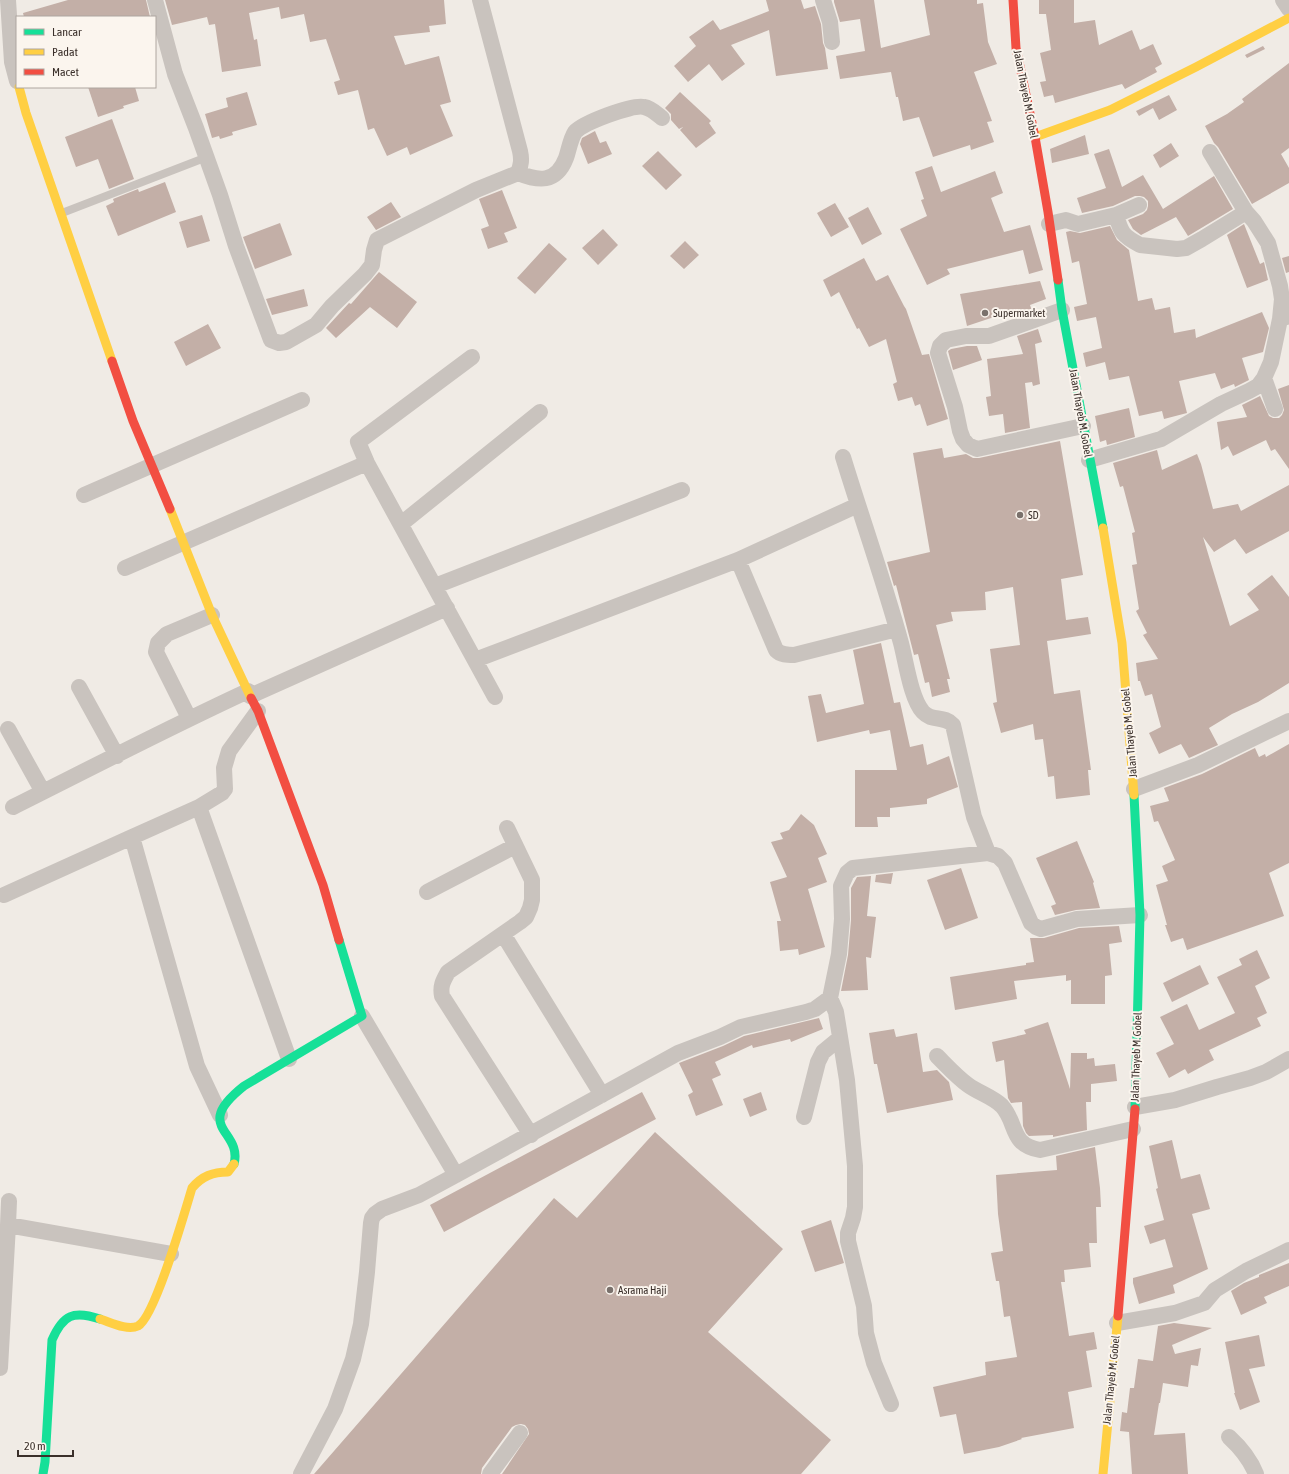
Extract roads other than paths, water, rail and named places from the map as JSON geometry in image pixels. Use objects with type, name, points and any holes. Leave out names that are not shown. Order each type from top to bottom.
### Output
[{"type":"street","points":[[8,0],[12,62],[16,77]]},
{"type":"street","points":[[155,0],[176,74],[207,157],[236,246],[265,327],[271,340],[279,343],[286,342],[316,325],[332,306],[365,274],[372,265],[374,250],[378,240],[476,190],[518,173],[542,180],[558,172],[566,160],[574,134],[579,129],[607,115],[626,109],[643,106],[652,110],[662,118]]},
{"type":"street","points":[[480,0],[522,159],[518,173]]},
{"type":"street","points":[[823,0],[830,22],[832,42]]},
{"type":"street","name":"Jalan Thayeb M. Gobel","points":[[1013,0],[1016,48],[1035,137],[1062,310],[1104,532],[1122,643],[1134,789],[1140,915],[1135,1107],[1103,1474]]},
{"type":"street","points":[[1284,0],[1289,9]]},
{"type":"street","points":[[1035,137],[1110,110],[1289,18]]},
{"type":"street","points":[[19,88],[26,113],[133,421],[184,542],[212,614],[258,711],[323,885],[362,1016],[456,1175]]},
{"type":"street","points":[[1090,460],[1161,438],[1234,397],[1249,391],[1258,386],[1264,378],[1271,362],[1284,318],[1280,286],[1268,243],[1254,221],[1246,212],[1210,152]]},
{"type":"street","points":[[1049,224],[1066,220],[1078,224],[1139,206]]},
{"type":"street","points":[[1116,214],[1123,234],[1140,245],[1177,249],[1186,248],[1246,212]]},
{"type":"street","points":[[1062,310],[989,336],[966,336],[946,340],[940,346],[938,353],[956,407],[960,431],[963,440],[968,446],[977,449],[1084,426]]},
{"type":"street","points":[[472,357],[358,442],[367,463],[495,697]]},
{"type":"street","points":[[1264,378],[1275,409]]},
{"type":"street","points":[[84,495],[302,400]]},
{"type":"street","points":[[401,524],[540,412]]},
{"type":"street","points":[[843,457],[897,629],[913,692],[919,706],[928,716],[948,720],[953,725],[974,817],[988,853]]},
{"type":"street","points":[[125,568],[367,463]]},
{"type":"street","points":[[435,586],[682,490]]},
{"type":"street","points":[[475,660],[738,560],[858,505]]},
{"type":"street","points":[[738,560],[776,650],[779,653],[794,655],[897,629]]},
{"type":"street","points":[[13,807],[117,756],[189,718],[249,694],[447,608]]},
{"type":"street","points":[[189,718],[156,652],[157,647],[158,643],[167,634],[212,614]]},
{"type":"street","points":[[79,687],[117,756]]},
{"type":"street","points":[[4,895],[199,807],[222,793],[225,789],[224,768],[229,751],[258,711]]},
{"type":"street","points":[[1134,789],[1198,765],[1289,720]]},
{"type":"street","points":[[8,729],[43,792]]},
{"type":"street","points":[[199,807],[289,1059]]},
{"type":"street","points":[[507,828],[532,880],[532,900],[530,908],[526,917],[448,972],[440,988],[442,996],[531,1135]]},
{"type":"street","points":[[132,837],[197,1066],[220,1115]]},
{"type":"street","points":[[427,892],[515,846]]},
{"type":"street","points":[[891,1404],[874,1363],[866,1333],[864,1306],[848,1240],[848,1233],[854,1218],[855,1166],[847,1080],[836,1012],[830,998],[839,954],[842,919],[841,886],[843,879],[851,869],[988,853],[998,856],[1005,863],[1031,923],[1036,927],[1041,929],[1077,919],[1140,915]]},
{"type":"street","points":[[503,934],[602,1095]]},
{"type":"street","points":[[301,1474],[335,1409],[353,1359],[362,1317],[370,1244],[370,1223],[375,1214],[382,1209],[419,1194],[456,1175],[678,1053],[741,1028],[815,1009],[830,998]]},
{"type":"street","points":[[42,1474],[45,1462],[52,1340],[55,1331],[66,1318],[72,1314],[83,1315],[129,1328],[140,1325],[144,1321],[151,1308],[171,1254],[192,1188],[204,1176],[219,1171],[228,1172],[232,1168],[235,1151],[220,1122],[220,1115],[225,1104],[231,1096],[244,1086],[362,1016]]},
{"type":"street","points":[[804,1117],[818,1062],[823,1052],[840,1038]]},
{"type":"street","points":[[937,1056],[967,1084],[1002,1106],[1016,1135],[1024,1144],[1032,1148],[1040,1150],[1133,1129]]},
{"type":"street","points":[[1135,1107],[1175,1100],[1216,1086],[1250,1078],[1266,1072],[1289,1059]]},
{"type":"street","points":[[0,1368],[9,1201]]},
{"type":"street","points":[[8,1225],[171,1254]]},
{"type":"street","points":[[1117,1323],[1156,1317],[1204,1303],[1215,1290],[1240,1274],[1289,1250]]},
{"type":"street","points":[[490,1474],[520,1433]]},
{"type":"street","points":[[1229,1437],[1242,1449],[1256,1474]]},
{"type":"lane","points":[[61,214],[207,157]]},
{"type":"place","name":"Supermarket","points":[[985,313]]},
{"type":"place","name":"SD","points":[[1020,515]]},
{"type":"place","name":"Asrama Haji","points":[[610,1290]]}]
